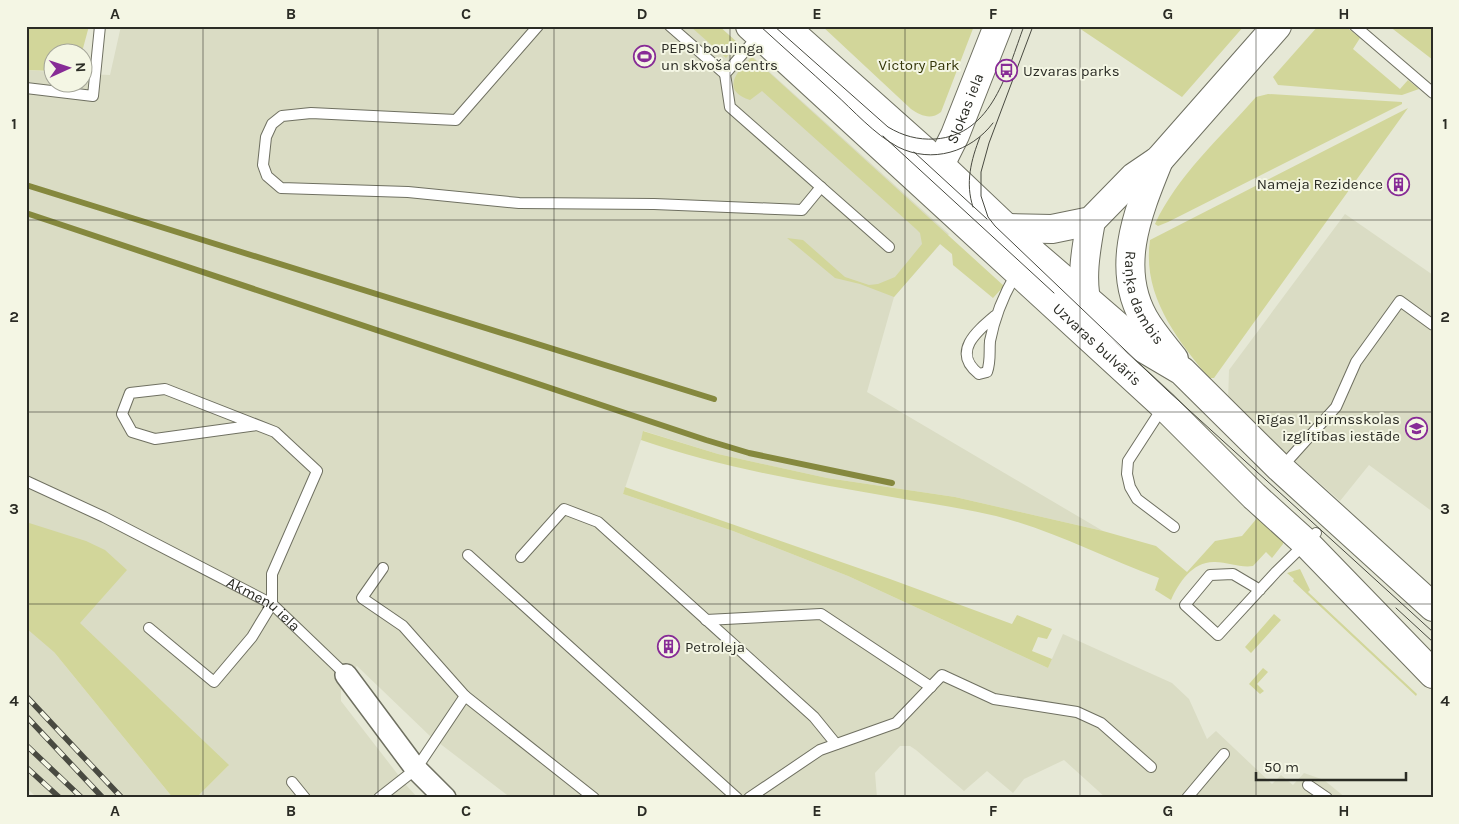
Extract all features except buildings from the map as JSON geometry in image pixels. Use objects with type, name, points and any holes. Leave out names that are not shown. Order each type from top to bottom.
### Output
[{"type":"main road","name":"Slokas iela","points":[[934,176],[970,99],[998,26]]},
{"type":"main road","name":"Raņķa dambis","points":[[1091,221],[1134,178],[1159,160],[1277,26]]},
{"type":"main road","name":"Uzvaras bulvāris","points":[[765,29],[934,176],[1007,228],[1143,348],[1182,371],[1280,468],[1431,602]]},
{"type":"main road","name":"Raņķa dambis","points":[[1159,160],[1141,203],[1130,246],[1129,269],[1134,298],[1147,324],[1182,371]]},
{"type":"main road","name":"Uzvaras bulvāris","points":[[934,176],[1018,272],[1164,406],[1254,496],[1311,538],[1433,674]]},
{"type":"main road","points":[[1007,228],[1052,229],[1091,221],[1085,252],[1085,298],[1097,344]]},
{"type":"street","name":"Akmeņu iela","points":[[346,675],[416,769],[445,798]]},
{"type":"lane","points":[[26,88],[93,96],[100,26]]},
{"type":"lane","points":[[538,26],[456,120],[310,113],[282,116],[272,124],[263,148],[263,165],[267,176],[281,188],[408,192],[519,202],[654,204],[802,210],[821,187]]},
{"type":"lane","points":[[670,26],[725,74],[730,107],[889,247]]},
{"type":"lane","points":[[1355,26],[1433,93]]},
{"type":"lane","points":[[725,74],[765,29]]},
{"type":"lane","points":[[996,315],[977,331],[969,342],[967,356],[972,368],[979,374],[987,372],[996,315],[1003,297],[1018,272]]},
{"type":"lane","points":[[1280,468],[1336,407],[1356,362],[1400,300],[1433,325]]},
{"type":"lane","points":[[150,628],[214,682],[252,637],[272,604],[272,574],[317,471],[275,432],[166,388],[130,393],[122,414],[132,432],[155,439],[257,425]]},
{"type":"lane","points":[[1164,406],[1128,461],[1127,474],[1130,487],[1137,499],[1174,527]]},
{"type":"lane","name":"Akmeņu iela","points":[[26,481],[104,516],[272,604],[346,675]]},
{"type":"lane","points":[[521,557],[564,510],[598,522],[814,717],[836,744]]},
{"type":"lane","points":[[1260,590],[1233,574],[1210,575],[1185,605],[1218,636],[1311,538]]},
{"type":"lane","points":[[468,555],[737,798]]},
{"type":"lane","points":[[383,568],[362,598],[403,626],[465,696],[594,798]]},
{"type":"lane","points":[[706,620],[821,614],[931,687]]},
{"type":"lane","points":[[749,798],[820,750],[896,723],[942,675],[994,699],[1077,712],[1101,723],[1151,766]]},
{"type":"lane","points":[[379,798],[416,769],[465,696]]},
{"type":"lane","points":[[1187,798],[1224,754]]},
{"type":"lane","points":[[292,782],[305,798]]},
{"type":"lane","points":[[1308,785],[1328,798]]},
{"type":"shaded area","points":[[121,26],[719,26],[949,234],[894,297],[867,392],[1103,531],[955,497],[827,478],[718,454],[644,431],[623,494],[733,531],[848,576],[1048,668],[1063,634],[1172,683],[1189,699],[1207,739],[1216,731],[1272,784],[1281,775],[1293,785],[1304,773],[1324,780],[1346,798],[1106,798],[1064,760],[1024,779],[1013,793],[987,771],[964,791],[916,750],[910,746],[900,746],[875,773],[877,798],[511,798],[430,736],[357,666],[346,675],[341,684],[341,701],[418,798],[196,798],[228,766],[54,652],[173,798],[37,798],[26,787],[26,70],[42,71],[42,92],[92,92],[92,74],[110,75]]},
{"type":"shaded area","points":[[1345,214],[1433,275],[1433,512],[1369,465],[1340,501],[1228,402],[1229,370]]},
{"type":"green space","points":[[26,26],[89,26],[85,42],[42,42],[42,71],[26,70]]},
{"type":"green space","points":[[690,26],[719,26],[738,43],[726,58]]},
{"type":"green space","name":"Victory Park","points":[[822,26],[974,26],[941,112],[930,116],[918,114],[911,109]]},
{"type":"green space","points":[[1076,26],[1244,26],[1182,97]]},
{"type":"green space","points":[[1318,26],[1345,26],[1360,38],[1353,49],[1400,89],[1408,80],[1419,89],[1402,95],[1278,85],[1273,77]]},
{"type":"green space","points":[[1389,26],[1433,26],[1433,60]]},
{"type":"green space","points":[[752,57],[1004,286],[993,298],[953,265],[952,254],[940,244],[894,297],[860,284],[835,278],[787,238],[803,240],[845,277],[869,285],[878,284],[895,277],[922,244],[920,233],[916,229],[762,91],[750,100],[741,96],[736,91],[733,86],[734,80],[741,68]]},
{"type":"green space","points":[[1268,94],[1402,102],[1402,104],[1168,222],[1158,226],[1155,224],[1164,206],[1187,173],[1256,97]]},
{"type":"green space","points":[[1408,108],[1214,378],[1209,378],[1174,331],[1156,297],[1151,279],[1149,260],[1150,240]]},
{"type":"green space","points":[[643,431],[718,454],[827,478],[955,497],[1103,531],[1156,546],[1187,572],[1215,541],[1242,536],[1258,517],[1283,538],[1283,544],[1272,558],[1266,552],[1253,566],[1215,562],[1200,565],[1188,574],[1178,586],[1171,600],[1155,590],[1159,578],[1058,536],[1017,522],[970,510],[828,486],[702,459],[641,440]]},
{"type":"green space","points":[[625,487],[890,579],[1012,624],[1017,615],[1052,629],[1047,639],[1038,637],[1032,651],[1052,659],[1048,668],[848,576],[733,531],[623,494]]},
{"type":"green space","points":[[26,522],[86,541],[105,550],[127,570],[80,623],[229,765],[196,798],[173,798],[54,652],[26,628]]},
{"type":"green space","points":[[1300,569],[1310,590],[1308,592],[1417,694],[1416,696],[1293,581],[1294,579],[1287,573]]},
{"type":"green space","points":[[1274,614],[1281,620],[1251,653],[1245,647]]},
{"type":"green space","points":[[1263,668],[1268,672],[1257,684],[1264,691],[1260,694],[1249,684]]},
{"type":"waterway","points":[[26,185],[714,399]]},
{"type":"waterway","points":[[26,213],[706,440],[749,453],[892,483]]},
{"type":"tram line","points":[[760,26],[872,129],[898,147],[924,154],[937,155],[950,152],[974,141],[993,123]]},
{"type":"tram line","points":[[774,26],[888,127],[899,133],[923,139],[955,135],[971,126],[984,113],[995,98],[1004,80],[1024,26]]},
{"type":"tram line","points":[[1033,26],[989,143],[981,172],[981,196],[988,217],[995,226],[1167,390],[1433,632]]},
{"type":"tram line","points":[[883,136],[1054,293]]},
{"type":"tram line","points":[[973,207],[969,180],[974,154],[980,137]]},
{"type":"tram line","points":[[914,152],[987,219]]},
{"type":"tram line","points":[[1396,608],[1433,642]]},
{"type":"railway","points":[[26,696],[122,798]]},
{"type":"railway","points":[[26,716],[103,798]]},
{"type":"railway","points":[[26,745],[82,798]]},
{"type":"railway","points":[[26,767],[60,798]]},
{"type":"place","name":"PEPSI boulinga un skvoša centrs","points":[[645,57]]},
{"type":"place","name":"Uzvaras parks","points":[[1007,71]]},
{"type":"place","name":"Nameja Rezidence","points":[[1399,184]]},
{"type":"place","name":"Rīgas 11. pirmsskolas izglītības iestāde","points":[[1416,428]]},
{"type":"place","name":"Petroleja","points":[[669,647]]}]
